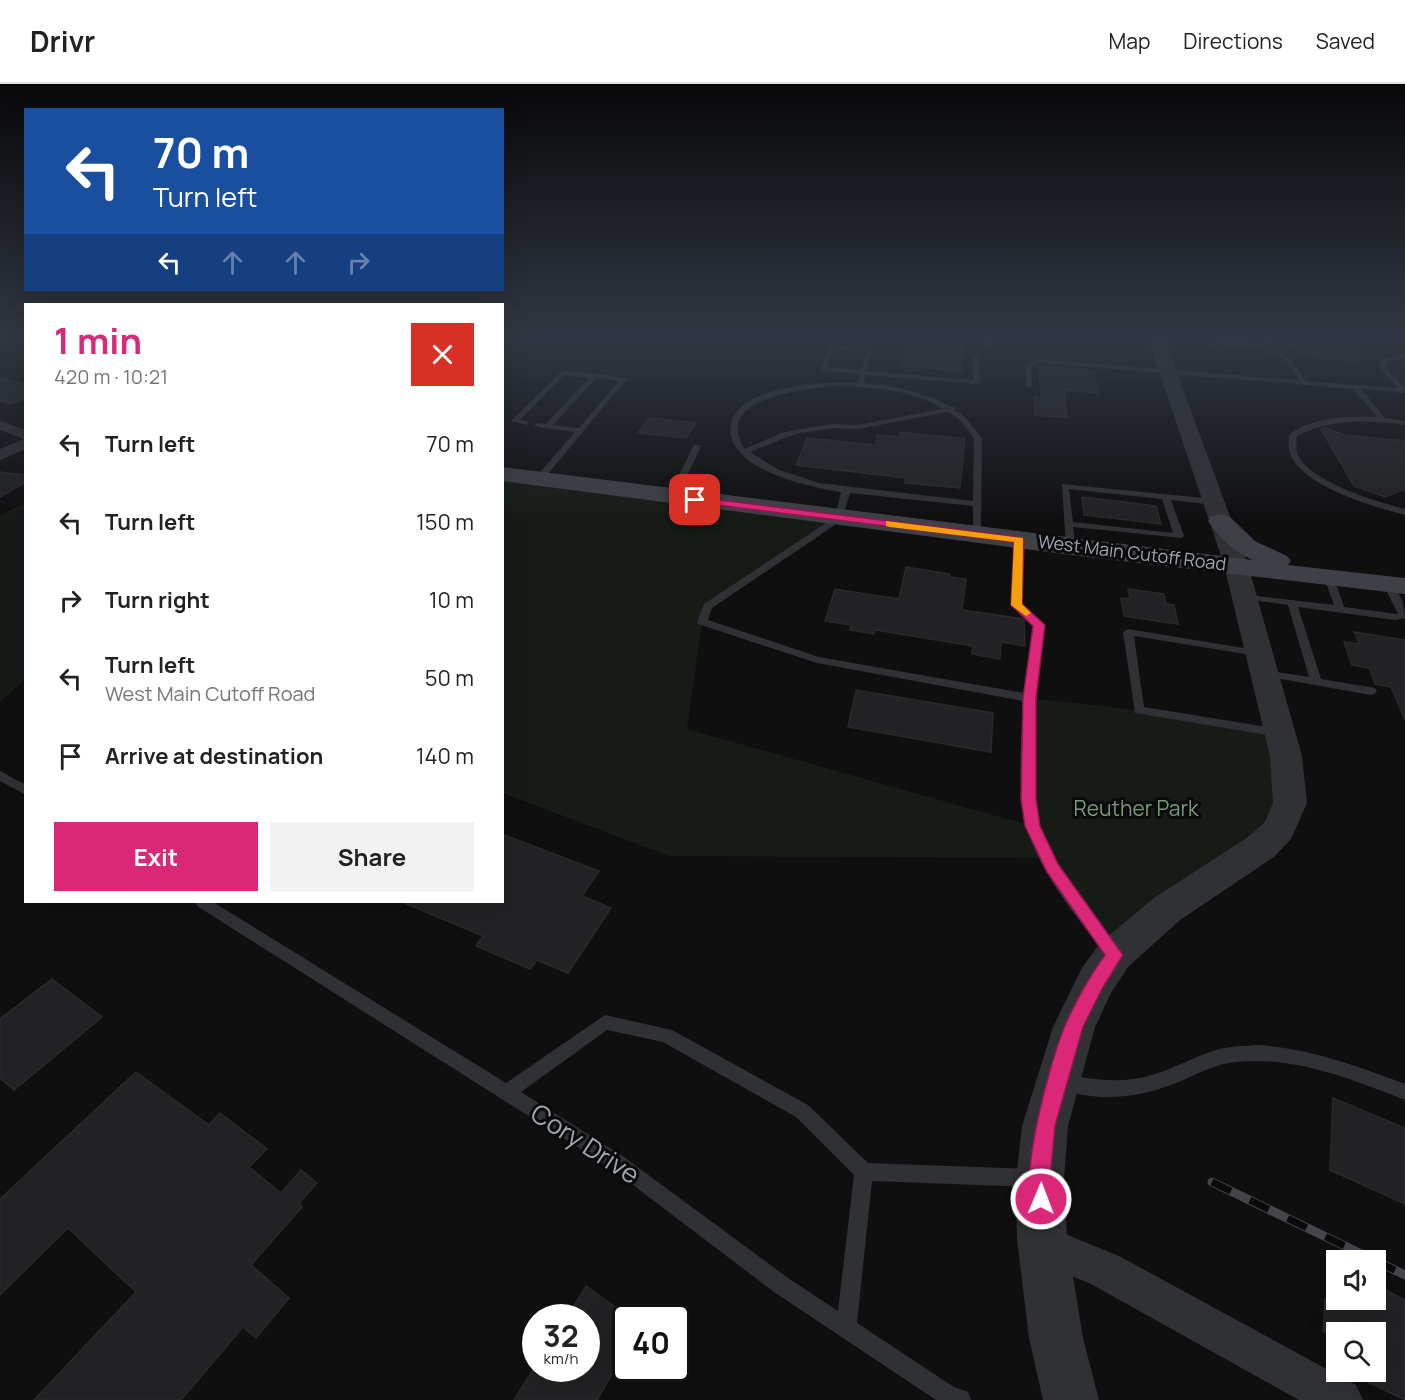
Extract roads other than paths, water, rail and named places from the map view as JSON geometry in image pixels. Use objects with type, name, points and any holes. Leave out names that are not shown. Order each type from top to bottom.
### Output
[{"type":"main road","name":"West Main Cutoff Road","points":[[504,474],[1019,540],[1070,535],[1174,559],[1212,554],[1228,544],[1329,577],[1396,585]]},
{"type":"main road","points":[[1228,544],[1235,539],[1256,554],[1329,577]]},
{"type":"street","points":[[1071,1400],[1056,1338],[1043,1244],[1040,1179],[1046,1126],[1074,1027],[1096,981],[1114,955],[1167,909],[1262,848],[1279,830],[1290,802],[1286,756],[1228,544],[1176,396]]},
{"type":"street","points":[[0,426],[24,434]]},
{"type":"street","points":[[0,456],[24,444]]},
{"type":"street","points":[[1043,1244],[1105,1270],[1341,1400]]},
{"type":"lane","points":[[525,423],[515,421],[539,396]]},
{"type":"lane","points":[[548,426],[575,396]]},
{"type":"lane","points":[[539,479],[609,396]]},
{"type":"lane","points":[[768,396],[745,407],[734,420],[734,435],[744,452],[774,472],[812,484],[846,490],[977,504]]},
{"type":"lane","points":[[920,396],[952,409],[972,425],[978,438],[977,535]]},
{"type":"lane","points":[[1363,396],[1382,419]]},
{"type":"lane","points":[[744,452],[784,435],[800,431],[834,426],[858,427],[952,409]]},
{"type":"lane","points":[[1405,423],[1382,419],[1322,422],[1293,435],[1292,447],[1297,460],[1318,478],[1367,500],[1405,512]]},
{"type":"lane","points":[[538,425],[581,430]]},
{"type":"lane","points":[[673,497],[697,446]]},
{"type":"lane","points":[[1166,497],[1179,536],[1070,535],[1065,486],[1166,497],[1228,544],[1292,603],[1316,682]]},
{"type":"lane","points":[[846,490],[839,518],[708,606],[702,622],[818,660],[1029,698]]},
{"type":"lane","points":[[1019,540],[1017,605],[1039,625],[1029,698],[1029,799],[1032,826],[1052,868],[1114,955]]},
{"type":"lane","points":[[1329,577],[1340,609]]},
{"type":"lane","points":[[1292,603],[1402,616],[1396,585]]},
{"type":"lane","points":[[1280,734],[1139,710],[1128,632],[1261,663],[1316,682],[1371,691]]},
{"type":"lane","points":[[0,775],[24,790]]},
{"type":"lane","name":"Cory Drive","points":[[204,903],[618,1163],[781,1284],[947,1395],[960,1400]]},
{"type":"lane","points":[[506,1093],[605,1022],[666,1035],[802,1111],[864,1172],[1040,1179]]},
{"type":"lane","points":[[1058,1080],[1099,1090],[1151,1084],[1203,1062],[1235,1054],[1259,1053],[1298,1057],[1338,1067],[1405,1092]]},
{"type":"lane","points":[[846,1328],[864,1172]]},
{"type":"railway","points":[[1212,1182],[1353,1250]]},
{"type":"railway","points":[[1386,1266],[1405,1275]]},
{"type":"park label","name":"Reuther Park","points":[[1136,809]]}]
